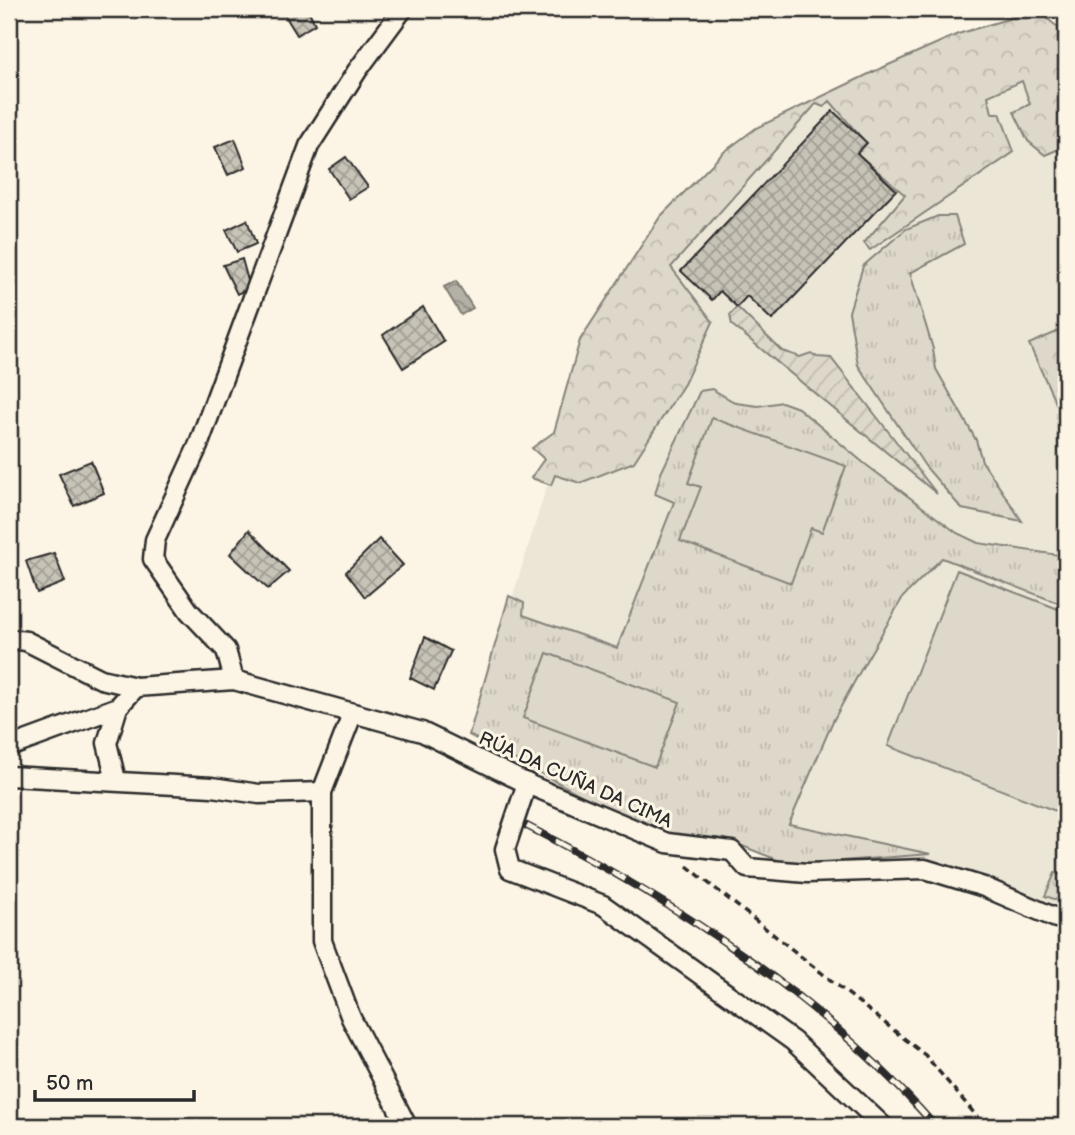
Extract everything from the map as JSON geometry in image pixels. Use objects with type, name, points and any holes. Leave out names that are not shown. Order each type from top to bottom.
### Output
[{"type":"street","points":[[9,639],[26,641],[101,679],[136,687],[234,680],[226,650],[189,611],[153,559],[155,540],[198,446],[309,146],[356,71],[403,9]]},
{"type":"street","name":"RÚA DA CUÑA DA CIMA","points":[[234,680],[352,715],[422,732],[527,783],[667,843],[732,851],[747,868],[807,873],[925,869],[984,887],[1056,918],[1066,918]]},
{"type":"street","points":[[116,780],[107,743],[118,707],[136,687]]},
{"type":"street","points":[[9,747],[118,707]]},
{"type":"street","points":[[352,715],[323,792],[322,941],[351,1018],[407,1126]]},
{"type":"street","points":[[9,776],[116,780],[212,787],[260,794],[323,792]]},
{"type":"street","points":[[527,783],[505,849],[510,869],[603,905],[793,1041],[884,1126]]},
{"type":"path","points":[[1052,9],[1066,26]]},
{"type":"path","points":[[667,843],[685,864],[925,1055],[985,1126]]},
{"type":"shaded area","points":[[1066,46],[1066,908],[936,865],[794,866],[725,839],[650,832],[469,737],[590,347],[751,140],[886,73]]},
{"type":"green space","points":[[1037,10],[1066,34],[1066,146],[1045,155],[1028,141],[1014,112],[1030,104],[1022,81],[988,96],[992,113],[1000,113],[1014,152],[870,250],[864,243],[905,195],[857,153],[866,143],[830,101],[824,107],[816,104],[671,267],[713,322],[684,384],[634,462],[580,483],[555,475],[551,485],[531,478],[544,459],[532,448],[554,432],[580,340],[660,217],[724,152],[756,128],[875,71],[958,34]]},
{"type":"green space","points":[[938,216],[955,216],[964,244],[910,273],[933,349],[936,369],[976,440],[982,461],[1022,521],[962,509],[925,466],[858,365],[849,312],[863,266],[906,229]]},
{"type":"green space","points":[[737,307],[782,351],[800,357],[811,353],[817,357],[831,358],[937,494],[732,325],[730,315]]},
{"type":"green space","points":[[1066,328],[1066,425],[1029,344]]},
{"type":"green space","points":[[712,389],[736,403],[758,406],[782,402],[798,408],[865,464],[957,533],[978,543],[1066,556],[1066,606],[942,558],[903,597],[863,666],[832,723],[789,824],[931,854],[790,865],[725,839],[650,832],[469,735],[509,596],[524,603],[523,615],[617,648],[674,502],[655,494],[661,473],[700,391]]},
{"type":"green space","points":[[712,418],[846,466],[822,532],[811,528],[791,583],[680,541],[701,487],[688,483]]},
{"type":"green space","points":[[957,570],[1066,612],[1066,815],[888,746]]},
{"type":"green space","points":[[547,653],[680,702],[655,767],[523,718]]},
{"type":"green space","points":[[1055,873],[1066,876],[1066,903],[1045,896]]},
{"type":"water","points":[[456,281],[473,308],[461,315],[444,287]]},
{"type":"building","points":[[281,9],[308,9],[315,24],[297,35]]},
{"type":"building","points":[[833,111],[867,143],[857,153],[896,190],[772,320],[747,296],[737,307],[720,291],[712,300],[681,271]]},
{"type":"building","points":[[235,139],[246,167],[228,175],[215,147]]},
{"type":"building","points":[[346,157],[368,187],[349,199],[329,169]]},
{"type":"building","points":[[247,220],[256,244],[237,252],[226,230]]},
{"type":"building","points":[[242,259],[250,288],[237,294],[223,265]]},
{"type":"building","points":[[423,307],[444,342],[403,368],[383,335]]},
{"type":"building","points":[[91,461],[104,493],[74,506],[59,474]]},
{"type":"building","points":[[249,530],[289,571],[268,589],[230,554]]},
{"type":"building","points":[[379,539],[403,565],[365,597],[346,572]]},
{"type":"building","points":[[54,553],[65,582],[37,593],[26,561]]},
{"type":"building","points":[[425,637],[451,651],[434,690],[410,678]]},
{"type":"railway","points":[[527,826],[639,888],[746,957],[845,1036],[891,1079],[935,1126]]}]
